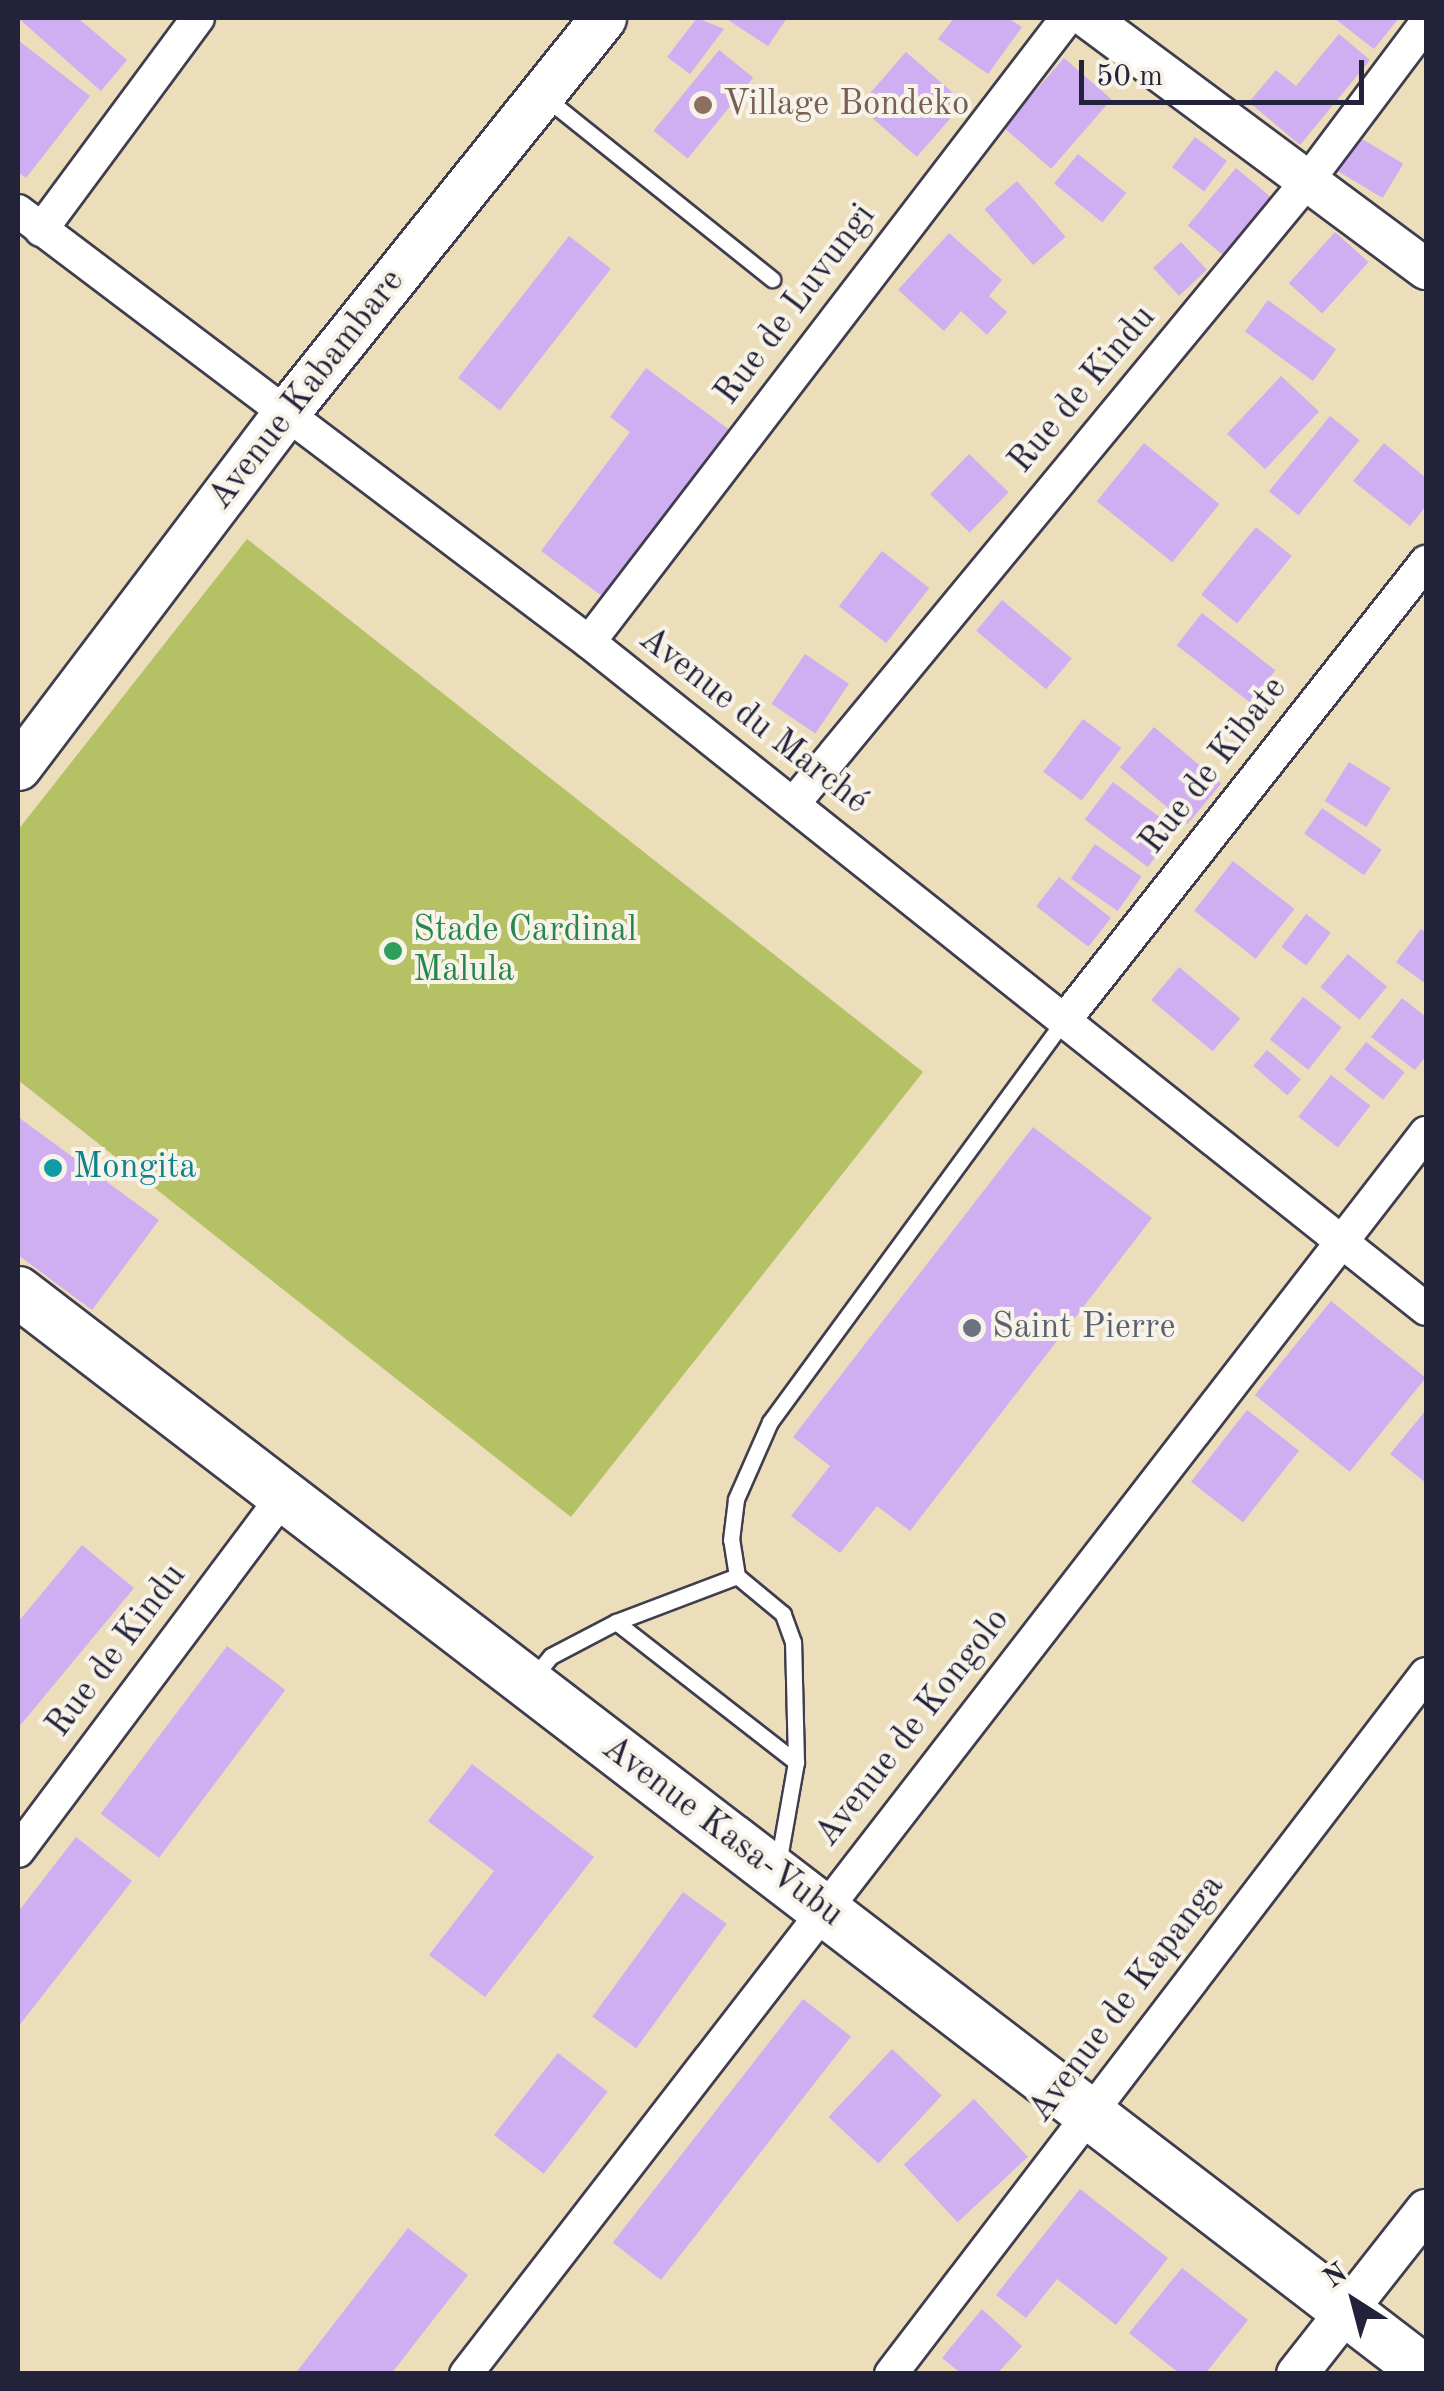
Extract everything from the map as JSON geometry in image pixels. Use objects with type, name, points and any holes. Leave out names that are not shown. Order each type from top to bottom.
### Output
[{"type":"main road","name":"Avenue Kabambare","points":[[29,744],[288,410],[603,18]]},
{"type":"main road","name":"Avenue Kasa-Vubu","points":[[18,1292],[281,1500],[1091,2111],[1426,2372]]},
{"type":"street","points":[[29,220],[198,18]]},
{"type":"street","name":"Rue de Luvungi","points":[[589,642],[1067,18]]},
{"type":"street","points":[[1088,18],[1426,269]]},
{"type":"street","name":"Rue de Kindu","points":[[794,803],[1309,179],[1426,23]]},
{"type":"street","name":"Avenue du Marché","points":[[29,220],[288,410],[589,642],[1426,1309]]},
{"type":"street","name":"Rue de Kibate","points":[[1064,1021],[1426,562]]},
{"type":"street","name":"Avenue de Kongolo","points":[[466,2374],[1426,1133]]},
{"type":"street","name":"Rue de Kindu","points":[[18,1851],[281,1500]]},
{"type":"street","name":"Avenue de Kapanga","points":[[891,2374],[1426,1674]]},
{"type":"street","points":[[1297,2374],[1426,2210]]},
{"type":"lane","points":[[542,95],[772,279]]},
{"type":"lane","points":[[776,1874],[796,1762],[794,1642],[782,1614],[737,1576],[731,1540],[736,1499],[770,1422],[1064,1021]]},
{"type":"lane","points":[[527,1686],[552,1656],[616,1622],[737,1576]]},
{"type":"lane","points":[[616,1622],[796,1762]]},
{"type":"green space","name":"Stade Cardinal Malula","points":[[247,539],[923,1072],[571,1517],[18,1080],[18,830]]},
{"type":"building","points":[[18,18],[78,18],[127,60],[101,91]]},
{"type":"building","points":[[697,18],[724,29],[690,74],[667,57]]},
{"type":"building","points":[[725,18],[787,18],[768,46]]},
{"type":"building","points":[[954,18],[1008,18],[1022,27],[988,74],[938,39]]},
{"type":"building","points":[[1334,18],[1399,18],[1374,49]]},
{"type":"building","points":[[1339,34],[1370,60],[1300,145],[1249,102],[1276,70],[1296,86]]},
{"type":"building","points":[[18,40],[90,96],[26,178],[18,172]]},
{"type":"building","name":"Village Bondeko","points":[[719,50],[753,78],[688,159],[654,131]]},
{"type":"building","points":[[906,52],[964,103],[917,157],[859,106]]},
{"type":"building","points":[[1064,58],[1112,99],[1051,169],[1004,127]]},
{"type":"building","points":[[1357,136],[1403,164],[1383,198],[1336,170]]},
{"type":"building","points":[[1195,137],[1227,161],[1204,191],[1172,167]]},
{"type":"building","points":[[1078,154],[1126,193],[1102,223],[1054,184]]},
{"type":"building","points":[[1236,168],[1272,198],[1224,256],[1188,225]]},
{"type":"building","points":[[1017,181],[1066,237],[1033,265],[985,209]]},
{"type":"building","points":[[1335,232],[1368,262],[1322,313],[1289,283]]},
{"type":"building","points":[[949,233],[1002,280],[989,296],[1007,312],[987,335],[961,311],[944,331],[898,290]]},
{"type":"building","points":[[569,236],[611,269],[500,410],[458,378]]},
{"type":"building","points":[[1181,242],[1207,270],[1179,296],[1153,268]]},
{"type":"building","points":[[1268,300],[1336,349],[1313,381],[1245,332]]},
{"type":"building","points":[[646,368],[731,431],[606,599],[541,551],[630,432],[610,417]]},
{"type":"building","points":[[1281,376],[1319,411],[1265,469],[1227,434]]},
{"type":"building","points":[[1330,416],[1360,440],[1298,515],[1269,491]]},
{"type":"building","points":[[1144,443],[1219,504],[1172,562],[1097,501]]},
{"type":"building","points":[[1384,443],[1426,478],[1426,506],[1410,526],[1353,481]]},
{"type":"building","points":[[969,454],[1009,492],[970,532],[930,494]]},
{"type":"building","points":[[1256,527],[1292,556],[1237,624],[1201,595]]},
{"type":"building","points":[[882,551],[929,588],[886,643],[839,606]]},
{"type":"building","points":[[1002,600],[1072,658],[1046,689],[976,631]]},
{"type":"building","points":[[1202,613],[1275,670],[1250,703],[1177,645]]},
{"type":"building","points":[[805,654],[849,684],[815,733],[771,704]]},
{"type":"building","points":[[1083,719],[1121,748],[1082,801],[1043,772]]},
{"type":"building","points":[[1154,727],[1221,784],[1187,824],[1120,768]]},
{"type":"building","points":[[1349,762],[1391,788],[1366,827],[1325,801]]},
{"type":"building","points":[[1113,782],[1176,830],[1148,867],[1085,820]]},
{"type":"building","points":[[1322,808],[1382,850],[1364,875],[1304,833]]},
{"type":"building","points":[[1095,844],[1142,877],[1118,911],[1071,878]]},
{"type":"building","points":[[1233,861],[1294,909],[1256,959],[1194,911]]},
{"type":"building","points":[[1059,877],[1111,918],[1088,947],[1036,906]]},
{"type":"building","points":[[1306,914],[1331,933],[1306,965],[1281,947]]},
{"type":"building","points":[[1421,929],[1426,933],[1426,984],[1396,962]]},
{"type":"building","points":[[1348,954],[1387,987],[1359,1020],[1320,987]]},
{"type":"building","points":[[1179,967],[1240,1018],[1213,1051],[1151,1000]]},
{"type":"building","points":[[1303,997],[1342,1027],[1308,1070],[1270,1040]]},
{"type":"building","points":[[1402,998],[1426,1017],[1426,1056],[1415,1070],[1371,1037]]},
{"type":"building","points":[[1366,1042],[1405,1072],[1383,1100],[1344,1070]]},
{"type":"building","points":[[1267,1050],[1301,1080],[1287,1095],[1253,1066]]},
{"type":"building","points":[[1331,1075],[1370,1106],[1338,1148],[1298,1117]]},
{"type":"building","name":"Mongita","points":[[18,1117],[159,1220],[92,1310],[18,1255]]},
{"type":"building","name":"Saint Pierre","points":[[1033,1127],[1152,1218],[910,1531],[877,1506],[840,1553],[791,1516],[830,1466],[793,1437]]},
{"type":"building","points":[[1331,1301],[1426,1378],[1350,1472],[1255,1395]]},
{"type":"building","points":[[1247,1410],[1299,1451],[1243,1522],[1191,1482]]},
{"type":"building","points":[[1426,1410],[1426,1483],[1390,1454]]},
{"type":"building","points":[[82,1545],[134,1588],[18,1728],[18,1622]]},
{"type":"building","points":[[227,1646],[285,1690],[159,1858],[101,1814]]},
{"type":"building","points":[[472,1764],[594,1857],[485,1997],[429,1955],[494,1871],[428,1821]]},
{"type":"building","points":[[76,1837],[132,1881],[18,2027],[18,1912]]},
{"type":"building","points":[[683,1892],[727,1924],[636,2048],[592,2017]]},
{"type":"building","points":[[803,1999],[851,2037],[661,2280],[613,2242]]},
{"type":"building","points":[[892,2049],[942,2095],[878,2163],[829,2117]]},
{"type":"building","points":[[558,2053],[608,2092],[544,2174],[494,2135]]},
{"type":"building","points":[[974,2099],[1028,2157],[958,2222],[904,2164]]},
{"type":"building","points":[[1080,2189],[1168,2258],[1116,2325],[1057,2279],[1026,2318],[996,2295]]},
{"type":"building","points":[[408,2228],[468,2275],[391,2374],[295,2374]]},
{"type":"building","points":[[1182,2268],[1248,2320],[1205,2374],[1180,2374],[1129,2333]]},
{"type":"building","points":[[982,2309],[1022,2346],[997,2374],[962,2374],[942,2358]]},
{"type":"place","name":"Village Bondeko","points":[[703,105]]},
{"type":"place","name":"Stade Cardinal Malula","points":[[393,951]]},
{"type":"place","name":"Mongita","points":[[53,1168]]},
{"type":"place","name":"Saint Pierre","points":[[972,1328]]}]
